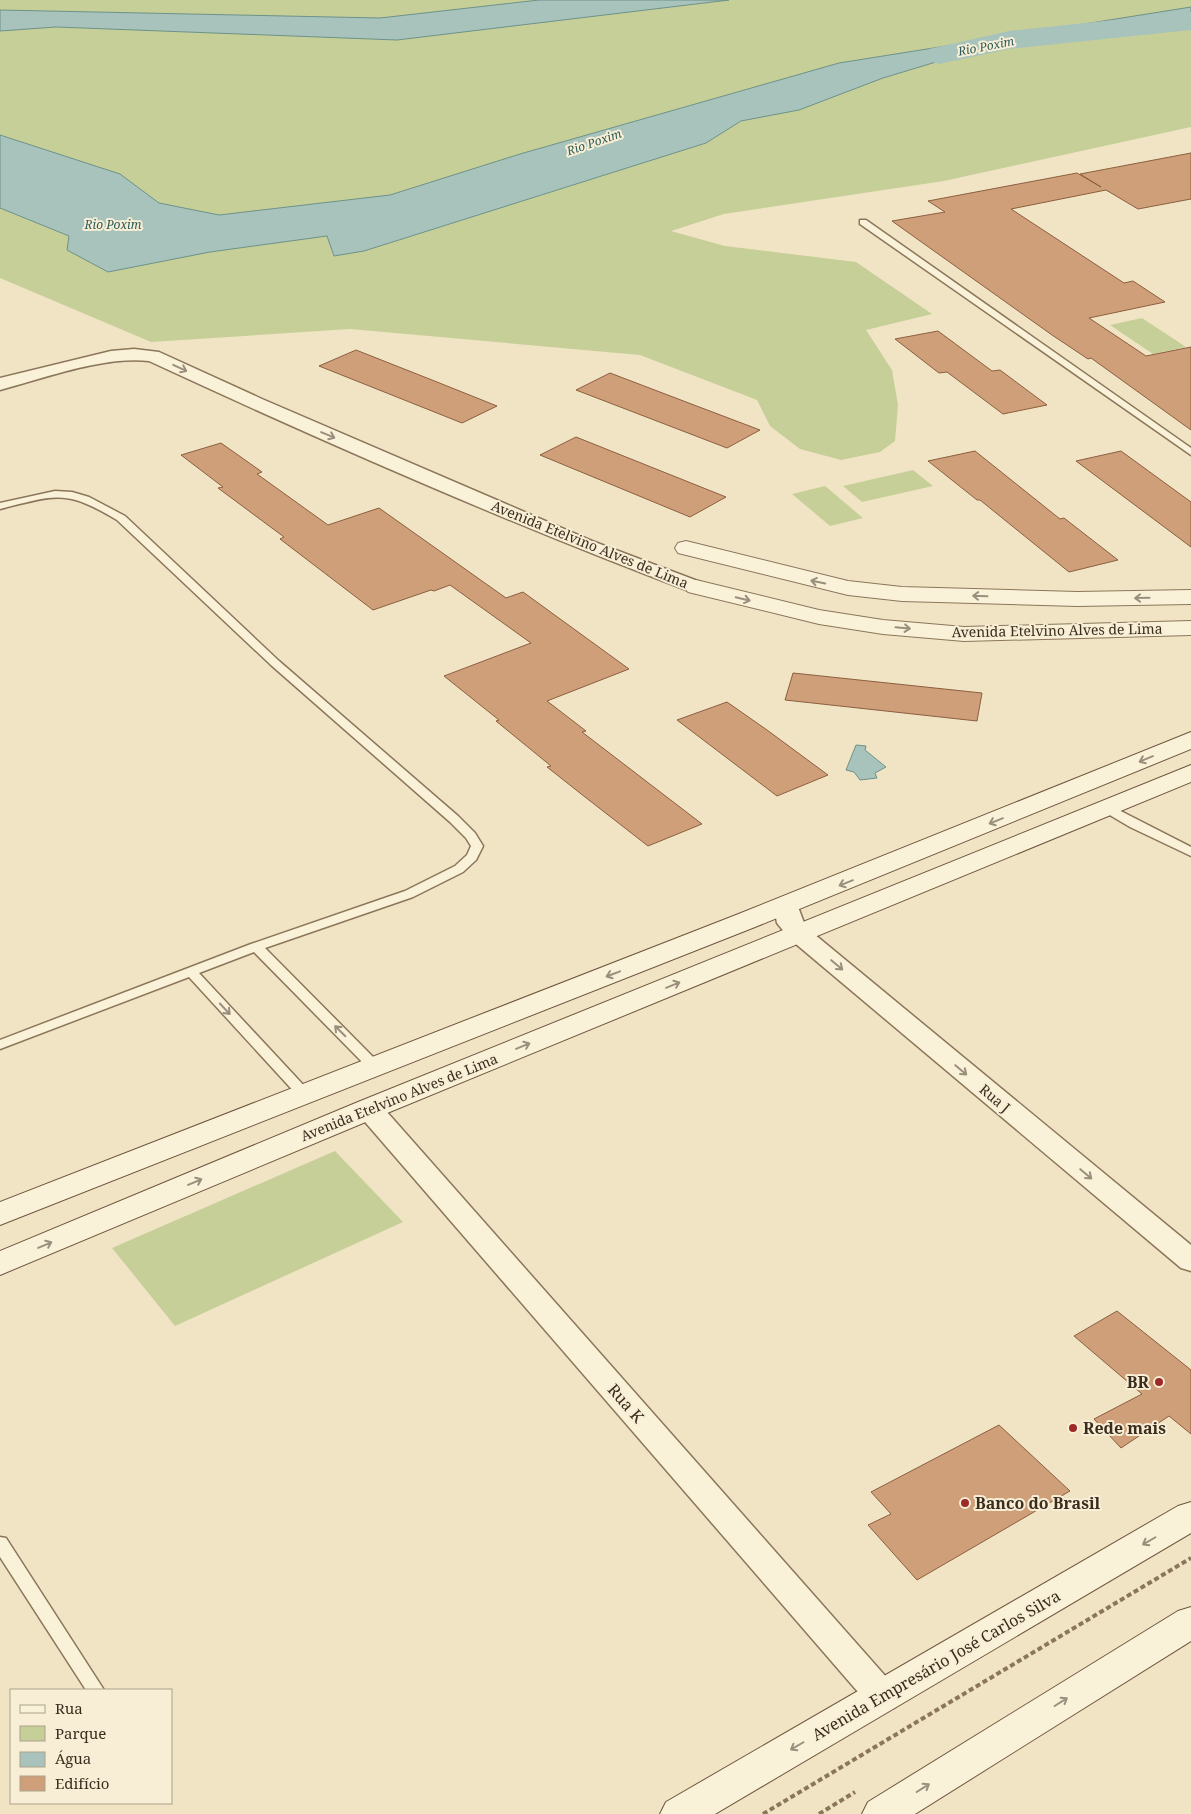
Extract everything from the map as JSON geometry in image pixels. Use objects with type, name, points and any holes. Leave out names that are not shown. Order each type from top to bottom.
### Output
[{"type":"main road","points":[[686,548],[848,588],[902,594],[1077,599],[1191,597]]},
{"type":"main road","points":[[696,587],[704,579],[715,573],[746,564]]},
{"type":"main road","name":"Avenida Etelvino Alves de Lima","points":[[696,587],[819,616],[883,626],[964,634],[1191,628]]},
{"type":"main road","points":[[0,1214],[303,1093],[786,907],[1191,740]]},
{"type":"main road","name":"Avenida Etelvino Alves de Lima","points":[[0,1264],[370,1109],[1107,808],[1188,778]]},
{"type":"main road","name":"Avenida Empresário José Carlos Silva","points":[[680,1814],[1191,1516]]},
{"type":"main road","points":[[882,1814],[1191,1622]]},
{"type":"street","name":"Avenida Etelvino Alves de Lima","points":[[0,384],[111,356],[134,354],[153,356],[255,403],[584,545],[696,587]]},
{"type":"street","points":[[786,907],[790,923],[799,934]]},
{"type":"street","name":"Rua J","points":[[799,934],[1191,1262]]},
{"type":"street","name":"Rua K","points":[[370,1109],[883,1697]]},
{"type":"lane","points":[[863,222],[1191,452]]},
{"type":"lane","points":[[0,506],[52,494],[71,495],[94,502],[122,518],[274,663],[454,819],[471,836],[477,846],[472,857],[459,869],[409,894],[256,947],[0,1045]]},
{"type":"lane","points":[[1107,808],[1134,824],[1191,852]]},
{"type":"lane","points":[[256,947],[374,1066]]},
{"type":"lane","points":[[192,973],[303,1093]]},
{"type":"lane","points":[[0,1543],[94,1689]]},
{"type":"path","points":[[763,1814],[1191,1558]]},
{"type":"green space","points":[[0,0],[1191,0],[1191,127],[944,181],[724,214],[671,231],[725,246],[856,262],[932,314],[866,330],[892,370],[898,405],[895,441],[880,452],[841,460],[800,449],[770,426],[757,400],[640,355],[350,329],[151,342],[0,278]]},
{"type":"green space","points":[[1142,318],[1186,347],[1153,354],[1110,325]]},
{"type":"green space","points":[[913,470],[933,486],[862,502],[843,486]]},
{"type":"green space","points":[[825,486],[863,518],[830,526],[792,494]]},
{"type":"green space","points":[[335,1151],[403,1222],[175,1326],[112,1248]]},
{"type":"water","points":[[539,0],[729,0],[397,40],[56,27],[0,31],[0,10],[380,18]]},
{"type":"water","name":"Rio Poxim","points":[[1191,7],[1191,20],[1009,40],[883,78],[799,110],[741,121],[706,143],[364,251],[334,256],[327,236],[210,252],[108,272],[67,250],[69,236],[0,208],[0,135],[120,174],[159,203],[219,215],[390,195],[520,154],[839,63]]},
{"type":"water","points":[[856,745],[866,746],[865,750],[886,767],[875,773],[877,778],[860,780],[854,772],[846,770]]},
{"type":"building","points":[[1191,153],[1191,199],[1138,209],[1106,190],[1011,209],[1124,283],[1133,281],[1165,302],[1089,318],[1146,356],[1191,347],[1191,430],[1091,358],[1088,359],[1052,335],[892,221],[945,212],[928,201],[1077,173],[1101,187],[1080,174]]},
{"type":"building","points":[[938,331],[992,371],[1000,370],[1047,405],[1003,414],[947,372],[939,373],[895,339]]},
{"type":"building","points":[[356,350],[497,406],[462,423],[319,366]]},
{"type":"building","points":[[610,373],[760,430],[727,448],[576,390]]},
{"type":"building","points":[[576,437],[726,497],[690,517],[540,455]]},
{"type":"building","points":[[221,443],[262,472],[257,474],[328,525],[379,508],[506,598],[523,592],[629,669],[547,701],[586,731],[582,732],[702,824],[648,846],[547,767],[551,766],[496,721],[499,720],[444,676],[531,643],[450,585],[373,610],[280,539],[284,537],[218,488],[223,487],[181,455]]},
{"type":"building","points":[[975,451],[1060,519],[1064,518],[1118,560],[1069,572],[980,500],[977,500],[928,461]]},
{"type":"building","points":[[1121,451],[1191,502],[1191,547],[1076,461]]},
{"type":"building","points":[[793,673],[982,693],[977,721],[785,700]]},
{"type":"building","points":[[727,702],[828,775],[777,796],[677,720]]},
{"type":"building","name":"BR","points":[[1117,1311],[1191,1370],[1191,1434],[1169,1416],[1121,1448],[1094,1419],[1142,1394],[1074,1336]]},
{"type":"building","name":"Banco do Brasil","points":[[999,1425],[1070,1491],[917,1580],[868,1525],[891,1514],[871,1492]]},
{"type":"waterway","name":"Rio Poxim","points":[[939,55],[1009,40],[1191,21]]},
{"type":"place","name":"BR","points":[[1159,1382]]},
{"type":"place","name":"Rede mais","points":[[1073,1428]]},
{"type":"place","name":"Banco do Brasil","points":[[965,1503]]}]
